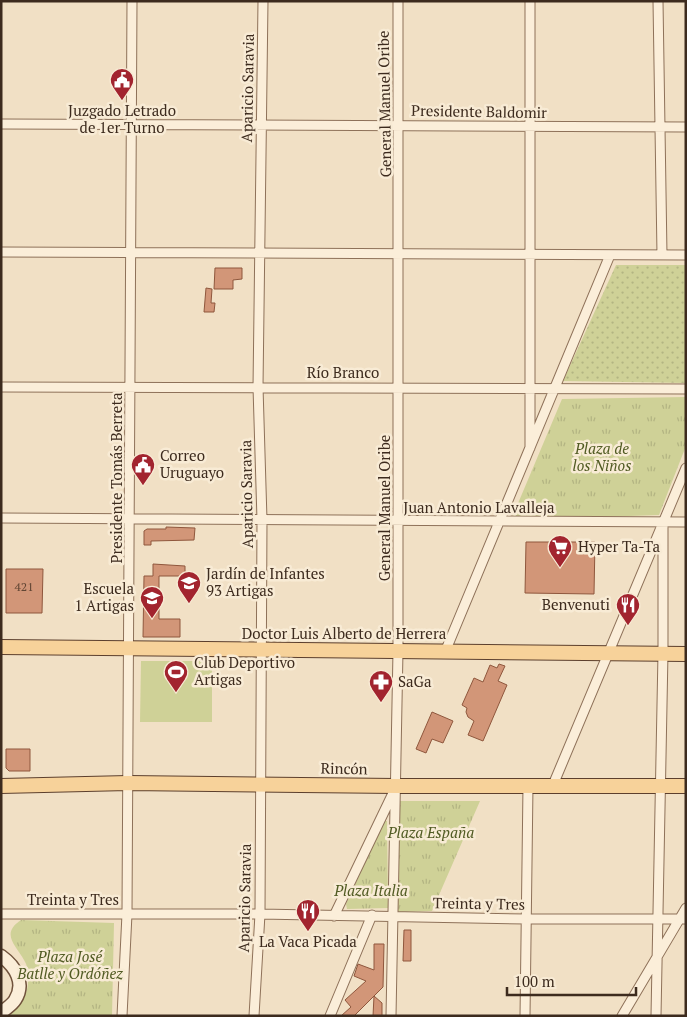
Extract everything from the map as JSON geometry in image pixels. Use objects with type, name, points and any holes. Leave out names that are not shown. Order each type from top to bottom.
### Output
[{"type":"main road","name":"Doctor Luis Alberto de Herrera","points":[[1,647],[686,654]]},
{"type":"main road","name":"Rincón","points":[[1,786],[128,783],[396,786],[686,786]]},
{"type":"main road","points":[[1,956],[13,964],[19,978],[20,989],[15,1000],[1,1013]]},
{"type":"street","name":"Presidente Tomás Berreta","points":[[122,1016],[127,914],[130,649],[132,386],[129,253],[132,1]]},
{"type":"street","name":"Aparicio Saravia","points":[[254,1016],[260,914],[262,520],[258,387],[263,1]]},
{"type":"street","name":"General Manuel Oribe","points":[[391,1016],[398,650],[400,254],[398,1]]},
{"type":"street","points":[[530,1],[530,448]]},
{"type":"street","points":[[658,1],[662,255]]},
{"type":"street","name":"Presidente Baldomir","points":[[1,124],[399,124],[686,127]]},
{"type":"street","points":[[1,252],[686,255]]},
{"type":"street","points":[[445,652],[610,255]]},
{"type":"street","name":"Río Branco","points":[[1,387],[686,389]]},
{"type":"street","points":[[553,785],[686,468]]},
{"type":"street","name":"Juan Antonio Lavalleja","points":[[1,518],[686,522]]},
{"type":"street","points":[[656,1016],[663,654],[663,523]]},
{"type":"street","points":[[334,916],[396,786]]},
{"type":"street","points":[[525,1016],[528,786]]},
{"type":"street","points":[[622,1016],[657,956],[682,919],[686,908]]},
{"type":"street","name":"Treinta y Tres","points":[[1,914],[260,914],[526,919],[682,919]]},
{"type":"street","points":[[330,1016],[372,915]]},
{"type":"green space","points":[[616,265],[686,265],[686,383],[563,381]]},
{"type":"green space","name":"Plaza de los Niños","points":[[686,397],[686,446],[659,515],[511,520],[562,399]]},
{"type":"green space","name":"Club Deportivo Artigas","points":[[141,661],[212,661],[212,722],[140,722]]},
{"type":"green space","name":"Plaza España","points":[[398,801],[480,801],[432,911],[398,912]]},
{"type":"green space","name":"Plaza Italia","points":[[384,821],[387,821],[388,908],[347,909],[346,904]]},
{"type":"green space","name":"Plaza José Batlle y Ordóñez","points":[[21,920],[114,923],[112,1016],[10,1016],[28,987],[26,965],[11,935],[11,930]]},
{"type":"building","points":[[215,268],[242,268],[242,279],[233,280],[233,289],[214,289]]},
{"type":"building","points":[[206,288],[212,289],[211,303],[215,303],[214,312],[204,312]]},
{"type":"building","points":[[166,527],[195,528],[194,540],[151,541],[151,545],[144,545],[144,531],[147,529],[166,529]]},
{"type":"building","name":"Hyper Ta-Ta","points":[[526,542],[595,542],[594,594],[525,593]]},
{"type":"building","points":[[153,564],[185,566],[185,576],[159,576],[159,619],[180,619],[180,637],[143,637],[144,576],[153,576]]},
{"type":"building","points":[[6,569],[43,569],[42,613],[6,613]]},
{"type":"building","points":[[499,664],[505,666],[498,681],[507,685],[483,741],[468,735],[474,721],[468,717],[467,708],[462,705],[474,678],[483,682],[490,665],[497,668]]},
{"type":"building","points":[[432,712],[453,721],[443,743],[432,739],[426,753],[416,749]]},
{"type":"building","points":[[6,749],[30,749],[30,771],[9,771],[6,768]]},
{"type":"building","points":[[404,930],[411,930],[411,961],[403,961]]},
{"type":"building","points":[[374,944],[384,944],[383,987],[354,1016],[341,1016],[351,1007],[345,1000],[366,981],[354,976],[358,964],[374,970]]},
{"type":"building","points":[[374,996],[382,1003],[382,1016],[373,1016]]},
{"type":"place","name":"Juzgado Letrado de 1er Turno","points":[[122,101]]},
{"type":"place","name":"Correo Uruguayo","points":[[143,486]]},
{"type":"place","name":"Hyper Ta-Ta","points":[[560,568]]},
{"type":"place","name":"Jardín de Infantes 93 Artigas","points":[[189,604]]},
{"type":"place","name":"Escuela 1 Artigas","points":[[152,619]]},
{"type":"place","name":"Benvenuti","points":[[628,626]]},
{"type":"place","name":"Club Deportivo Artigas","points":[[176,693]]},
{"type":"place","name":"SaGa","points":[[381,703]]},
{"type":"place","name":"La Vaca Picada","points":[[308,932]]}]
